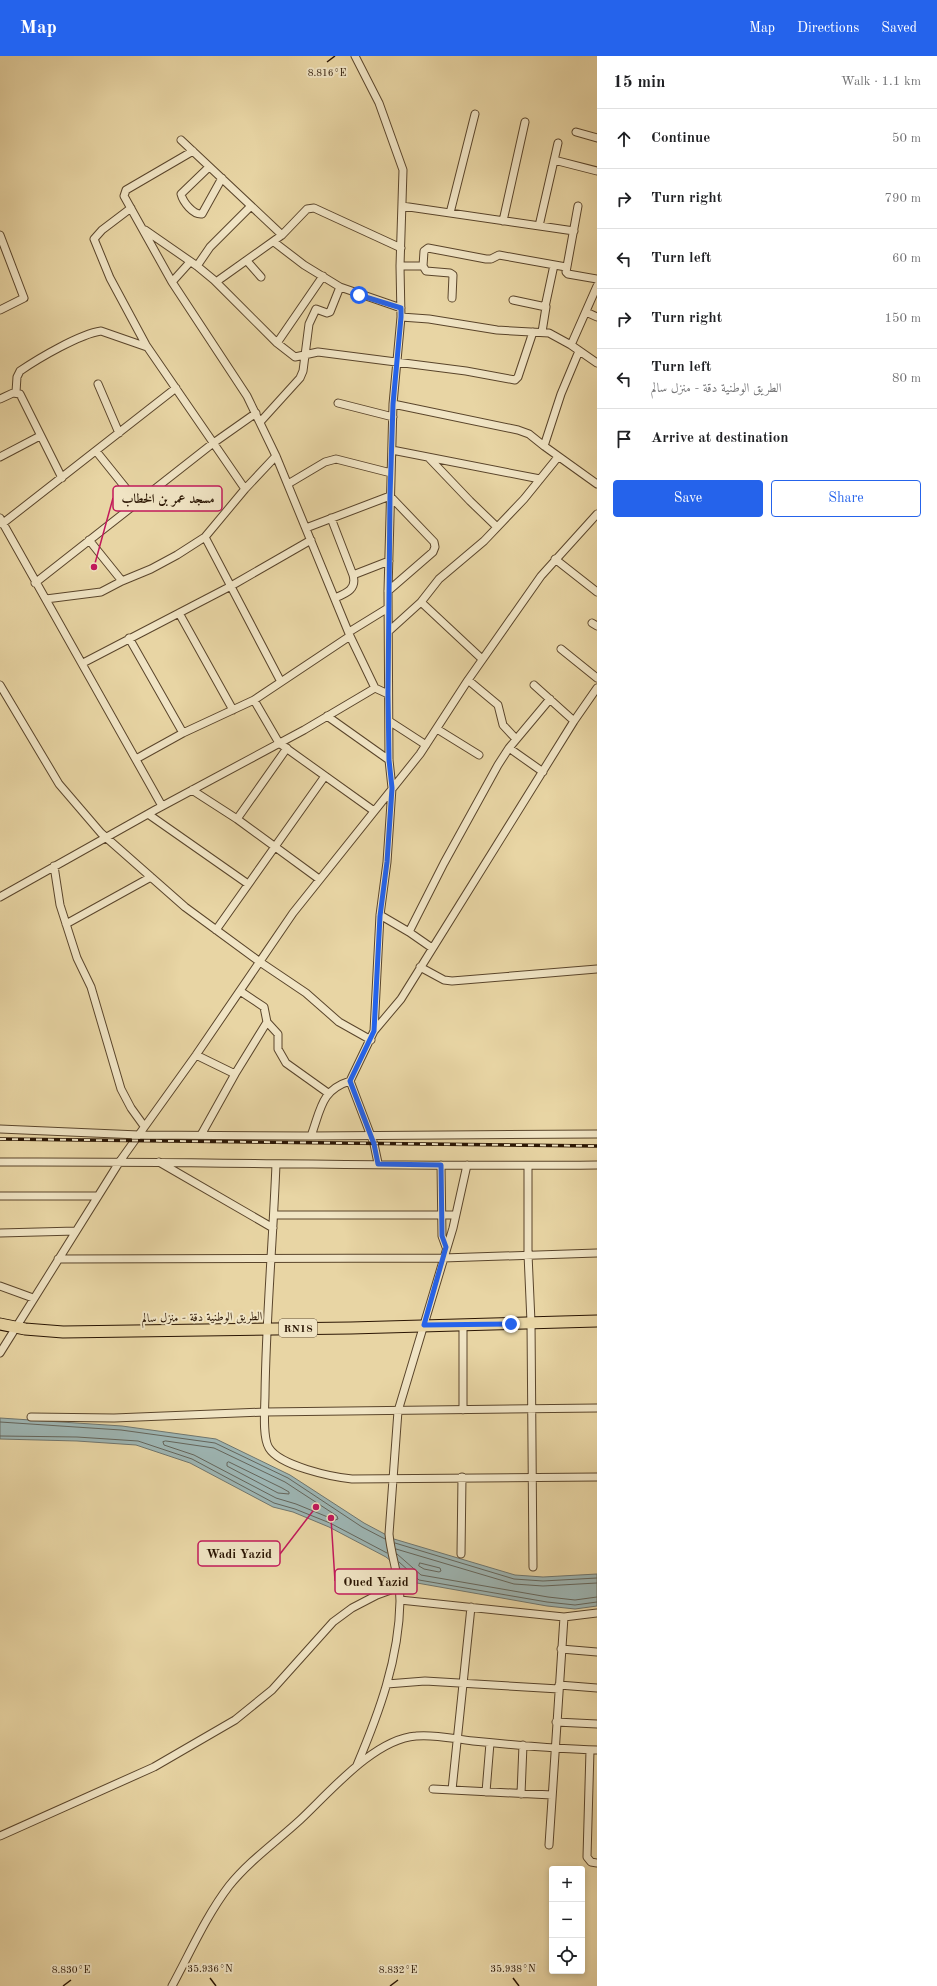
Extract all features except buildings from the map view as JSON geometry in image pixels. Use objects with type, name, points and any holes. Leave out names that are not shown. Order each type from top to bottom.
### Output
[{"type":"main road","name":"الطريق الوطنية دقة - منزل سالم","points":[[0,1324],[63,1332],[597,1321]]},
{"type":"street","points":[[311,1136],[328,1093],[340,1084],[350,1081],[374,1031],[380,916],[387,862],[392,788],[389,760],[388,591],[393,404],[401,317],[400,266],[403,170],[379,103],[355,56]]},
{"type":"street","points":[[450,213],[475,114]]},
{"type":"street","points":[[503,221],[525,122]]},
{"type":"street","points":[[576,132],[597,138]]},
{"type":"street","points":[[181,140],[282,234]]},
{"type":"street","points":[[539,226],[558,143]]},
{"type":"street","points":[[193,151],[126,190],[124,196],[144,229],[172,282],[239,380],[261,422],[350,634],[375,688],[388,694]]},
{"type":"street","points":[[554,160],[597,171]]},
{"type":"street","points":[[209,167],[181,194],[188,206],[196,213],[202,214],[222,178]]},
{"type":"street","points":[[198,266],[210,247],[251,206]]},
{"type":"street","points":[[402,206],[574,232]]},
{"type":"street","points":[[578,206],[566,267],[568,274],[597,280]]},
{"type":"street","points":[[131,208],[99,233],[94,242],[110,278],[147,347],[176,388],[212,444],[245,489]]},
{"type":"street","points":[[216,282],[274,242],[308,209],[314,208],[401,248]]},
{"type":"street","points":[[144,229],[190,262],[198,266],[277,343],[294,357],[304,356],[314,351],[471,372],[515,380],[518,377],[533,332]]},
{"type":"street","points":[[0,235],[24,298],[0,310]]},
{"type":"street","points":[[274,242],[287,253],[340,288],[401,308]]},
{"type":"street","points":[[452,298],[453,275],[450,273],[425,270],[423,266],[424,251],[428,248],[486,259],[491,259],[499,255],[566,267]]},
{"type":"street","points":[[247,261],[261,277]]},
{"type":"street","points":[[172,282],[190,262]]},
{"type":"street","points":[[542,332],[547,310],[545,307],[554,265]]},
{"type":"street","points":[[400,266],[423,266]]},
{"type":"street","points":[[277,343],[323,276]]},
{"type":"street","points":[[571,345],[597,286]]},
{"type":"street","points":[[261,422],[300,378],[303,371],[309,324],[312,315],[316,309],[327,313],[330,312],[340,288]]},
{"type":"street","points":[[513,300],[545,307]]},
{"type":"street","points":[[586,312],[597,317]]},
{"type":"street","points":[[401,317],[429,319],[497,330],[542,332],[559,337],[597,363]]},
{"type":"street","points":[[16,392],[17,377],[20,371],[69,344],[95,332],[101,331],[147,347]]},
{"type":"street","points":[[544,446],[567,378],[579,351]]},
{"type":"street","points":[[98,384],[119,433]]},
{"type":"street","points":[[162,806],[83,663],[46,599],[35,583],[1,521],[62,478],[176,388]]},
{"type":"street","points":[[0,399],[16,392]]},
{"type":"street","points":[[16,392],[22,396],[40,436],[62,478]]},
{"type":"street","points":[[338,403],[393,417]]},
{"type":"street","points":[[393,404],[518,430],[529,434],[558,457],[597,484]]},
{"type":"street","points":[[35,583],[212,444],[256,413]]},
{"type":"street","points":[[0,457],[40,436]]},
{"type":"street","points":[[392,450],[540,479]]},
{"type":"street","points":[[96,451],[137,502]]},
{"type":"street","points":[[46,599],[101,592],[122,581],[151,570],[205,537],[245,489],[276,456]]},
{"type":"street","points":[[389,631],[421,602],[439,579],[484,542],[524,499],[558,457]]},
{"type":"street","points":[[288,484],[325,462],[336,458],[392,473]]},
{"type":"street","points":[[429,458],[451,483],[497,527]]},
{"type":"street","points":[[306,528],[390,496]]},
{"type":"street","points":[[388,591],[433,552],[435,547],[434,542],[390,496]]},
{"type":"street","points":[[0,1353],[120,1161],[196,1055],[293,913],[426,745],[482,659],[555,559],[597,514]]},
{"type":"street","points":[[331,518],[353,575],[354,583],[352,589],[336,598]]},
{"type":"street","points":[[205,537],[281,682]]},
{"type":"street","points":[[89,540],[122,581]]},
{"type":"street","points":[[83,663],[231,586],[311,540]]},
{"type":"street","points":[[555,559],[597,592]]},
{"type":"street","points":[[353,575],[389,561]]},
{"type":"street","points":[[421,602],[482,659]]},
{"type":"street","points":[[136,759],[183,733],[254,700],[388,608]]},
{"type":"street","points":[[179,613],[233,710]]},
{"type":"street","points":[[129,638],[183,733]]},
{"type":"street","points":[[561,649],[597,678]]},
{"type":"street","points":[[468,680],[498,705],[503,725],[516,739]]},
{"type":"street","points":[[534,684],[574,722]]},
{"type":"street","points":[[0,685],[59,784],[96,828],[185,907],[260,962],[306,993],[339,1022],[371,1040]]},
{"type":"street","points":[[0,897],[162,806],[279,743],[375,688]]},
{"type":"street","points":[[374,1031],[391,1012],[597,688]]},
{"type":"street","points":[[409,932],[444,863],[509,748],[550,699]]},
{"type":"street","points":[[254,700],[279,743],[374,811]]},
{"type":"street","points":[[327,716],[389,760]]},
{"type":"street","points":[[389,721],[426,745]]},
{"type":"street","points":[[437,729],[479,756]]},
{"type":"street","points":[[237,819],[287,748]]},
{"type":"street","points":[[509,748],[543,772]]},
{"type":"street","points":[[216,930],[325,776]]},
{"type":"street","points":[[192,790],[237,819],[319,879]]},
{"type":"street","points":[[148,814],[248,884]]},
{"type":"street","points":[[54,866],[60,905],[77,958],[92,987],[120,1089],[144,1126]]},
{"type":"street","points":[[66,924],[151,877]]},
{"type":"street","points":[[380,916],[409,932],[432,948]]},
{"type":"street","points":[[420,967],[444,980],[452,981],[597,969]]},
{"type":"street","points":[[240,991],[262,1005],[265,1009],[267,1022],[278,1034],[278,1049],[286,1063],[328,1093]]},
{"type":"street","points":[[201,1135],[235,1074],[267,1022]]},
{"type":"street","points":[[196,1055],[235,1074]]},
{"type":"street","points":[[350,1081],[371,1135],[378,1164]]},
{"type":"street","points":[[0,1129],[139,1135],[311,1136],[597,1134]]},
{"type":"street","points":[[0,1162],[120,1161],[276,1164],[528,1166],[597,1165]]},
{"type":"street","points":[[158,1162],[273,1228]]},
{"type":"street","points":[[276,1164],[266,1329],[265,1412],[268,1446],[275,1454],[283,1459],[324,1475],[352,1479],[597,1477]]},
{"type":"street","points":[[441,1165],[443,1214],[442,1236],[446,1247]]},
{"type":"street","points":[[357,1766],[377,1718],[395,1651],[400,1600],[390,1534],[392,1479],[398,1411],[443,1258],[467,1165]]},
{"type":"street","points":[[528,1166],[528,1254],[531,1322],[534,1567]]},
{"type":"street","points":[[0,1196],[98,1196]]},
{"type":"street","points":[[274,1215],[455,1215]]},
{"type":"street","points":[[0,1233],[76,1231]]},
{"type":"street","points":[[58,1259],[443,1258],[528,1254],[597,1253]]},
{"type":"street","points":[[0,1286],[34,1298]]},
{"type":"street","points":[[463,1324],[463,1410]]},
{"type":"street","points":[[31,1417],[114,1418],[265,1412],[597,1408]]},
{"type":"street","points":[[461,1554],[462,1477]]},
{"type":"street","points":[[0,1836],[154,1766],[235,1720],[272,1690],[333,1622],[358,1605],[377,1595],[399,1587]]},
{"type":"street","points":[[400,1600],[564,1617],[597,1613]]},
{"type":"street","points":[[452,1790],[471,1607]]},
{"type":"street","points":[[549,1845],[564,1617]]},
{"type":"street","points":[[562,1649],[597,1652]]},
{"type":"street","points":[[387,1684],[425,1681],[462,1684],[597,1688]]},
{"type":"street","points":[[556,1722],[597,1724]]},
{"type":"street","points":[[172,1986],[208,1918],[228,1887],[244,1869],[357,1766],[398,1740],[414,1736],[426,1736],[523,1746],[593,1750],[588,1857],[591,1862],[597,1863]]},
{"type":"street","points":[[486,1792],[490,1743]]},
{"type":"street","points":[[521,1794],[523,1746]]},
{"type":"street","points":[[433,1789],[552,1795]]},
{"type":"water","points":[[0,1418],[122,1426],[216,1439],[290,1475],[364,1523],[394,1539],[515,1575],[543,1577],[597,1574],[597,1606],[575,1609],[547,1606],[417,1583],[386,1557],[329,1527],[293,1512],[273,1507],[190,1463],[136,1445],[77,1441],[0,1439]]},
{"type":"railway","points":[[0,1139],[597,1146]]},
{"type":"place","name":"مسجد عمر بن الخطاب","points":[[94,567]]},
{"type":"place","name":"Wadi Yazid","points":[[316,1507]]},
{"type":"place","name":"Oued Yazid","points":[[331,1518]]},
{"type":"route","points":[[359,295],[401,308],[401,317],[393,404],[388,591],[389,760],[392,788],[387,862],[378,941],[374,1031],[350,1081],[354,1087],[376,1149],[378,1164],[441,1165],[443,1214],[442,1236],[446,1247],[424,1325],[511,1324]]}]
